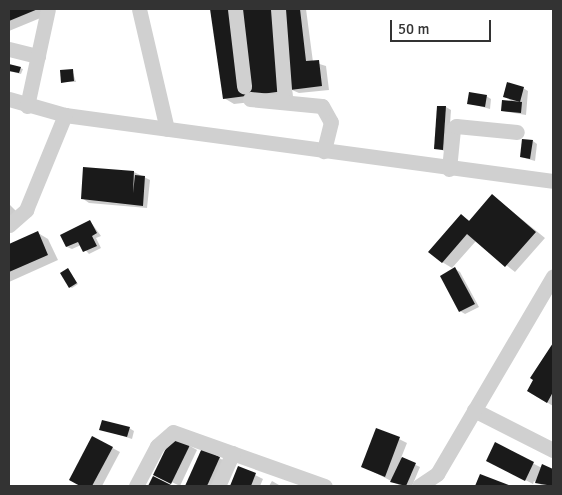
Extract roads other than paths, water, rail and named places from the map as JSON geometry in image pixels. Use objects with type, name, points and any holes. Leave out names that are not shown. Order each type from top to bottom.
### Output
[{"type":"street","points":[[27,106],[48,9]]},
{"type":"street","points":[[138,9],[167,129]]},
{"type":"street","points":[[236,9],[247,92],[285,102],[322,106],[328,113],[331,122],[324,151]]},
{"type":"street","points":[[278,9],[285,102]]},
{"type":"street","points":[[9,49],[38,56]]},
{"type":"street","points":[[9,99],[27,106],[65,115],[449,169],[553,181]]},
{"type":"street","points":[[9,225],[26,210],[65,115]]},
{"type":"street","points":[[449,169],[453,129],[456,126],[517,132]]},
{"type":"street","points":[[419,486],[437,474],[553,276]]},
{"type":"street","points":[[474,410],[553,450]]},
{"type":"street","points":[[136,486],[157,446],[173,432],[233,453],[300,483],[325,486]]},
{"type":"street","points":[[218,486],[233,453]]}]
